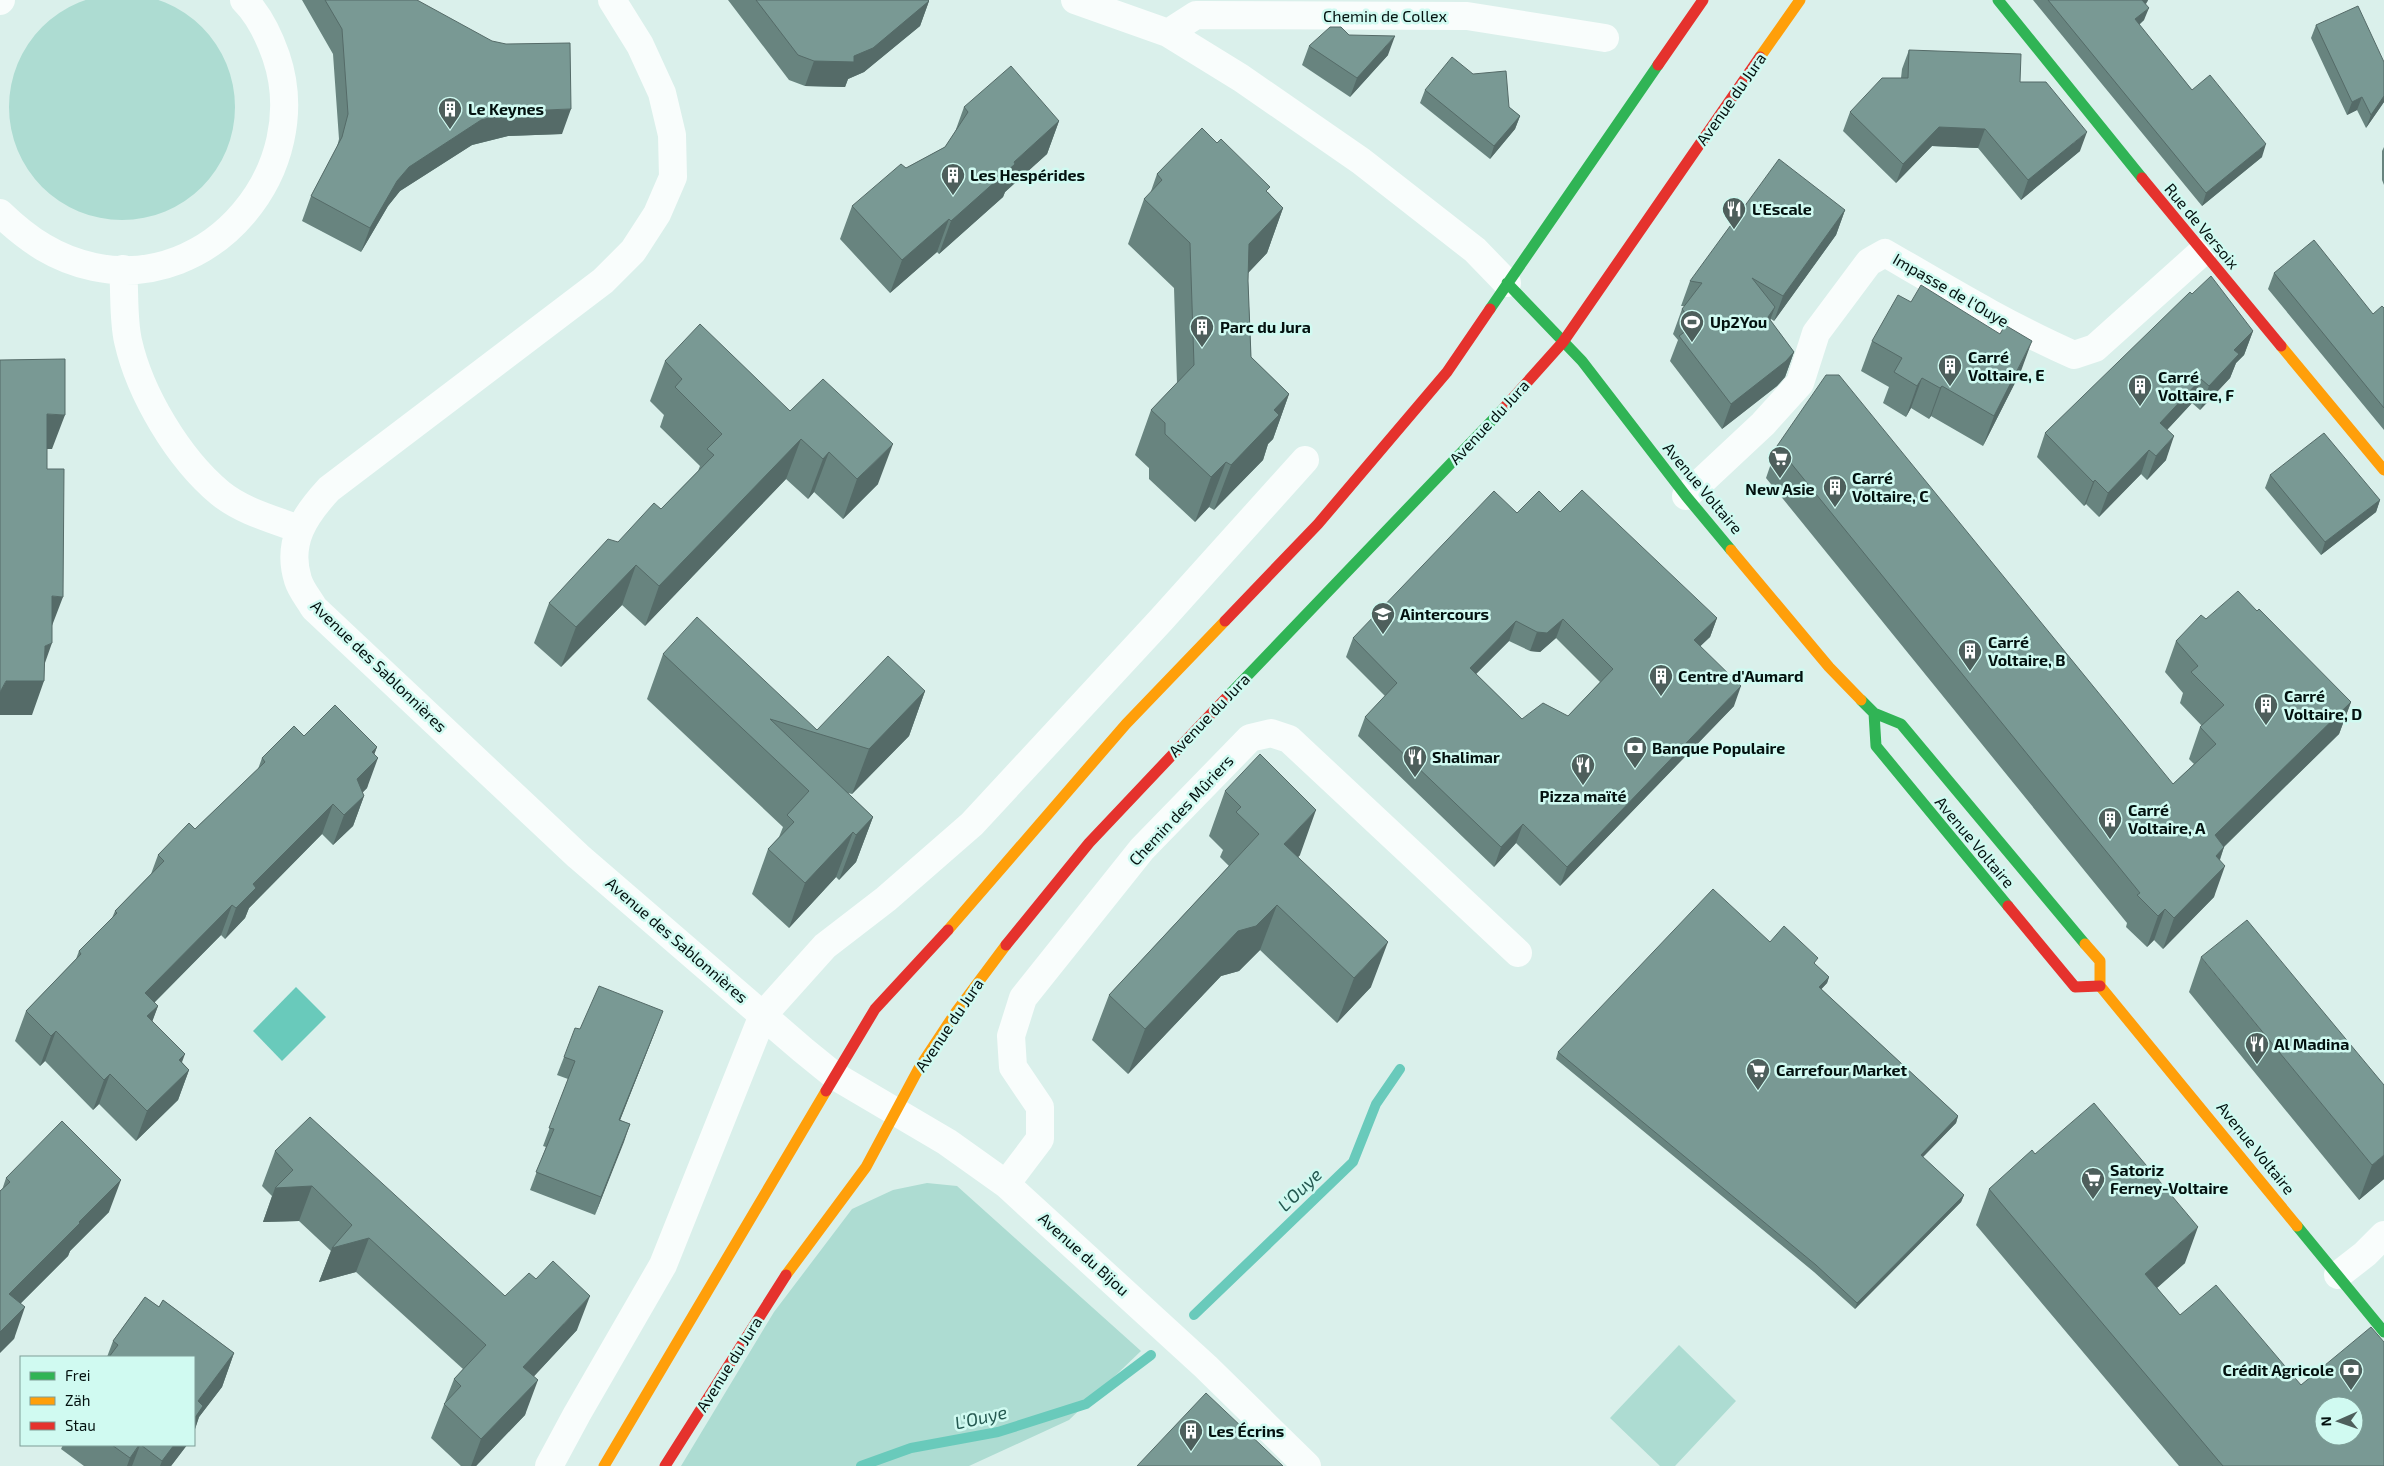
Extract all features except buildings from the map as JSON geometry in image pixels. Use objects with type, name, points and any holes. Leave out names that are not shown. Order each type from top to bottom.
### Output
[{"type":"main road","points":[[604,1466],[835,1076],[865,1022],[885,996],[949,929],[1120,730],[1285,559],[1349,488],[1447,372],[1703,0]]},
{"type":"main road","name":"Avenue du Jura","points":[[665,1466],[774,1291],[866,1167],[919,1068],[956,1012],[996,959],[1089,843],[1564,342],[1800,0]]},
{"type":"main road","name":"Rue de Versoix","points":[[1998,0],[2202,252],[2384,470]]},
{"type":"main road","name":"Avenue Voltaire","points":[[1507,284],[1582,361],[1686,496],[1829,667],[1874,713],[1900,724],[2100,961],[2100,986],[2384,1332]]},
{"type":"main road","name":"Avenue Voltaire","points":[[1874,713],[1876,746],[1959,849],[2075,987],[2100,986]]},
{"type":"street","points":[[0,213],[22,234],[46,250],[70,260],[96,267],[123,269],[170,262],[204,247],[228,230],[248,210],[268,179],[280,145],[285,108],[281,72],[269,37],[244,0]]},
{"type":"street","name":"Avenue des Sablonnières","points":[[612,0],[640,45],[662,93],[672,135],[673,177],[657,214],[633,251],[603,281],[329,489],[310,510],[299,529],[294,556],[298,581],[314,608],[578,856],[835,1076]]},
{"type":"street","points":[[1075,0],[1168,33],[1241,78],[1361,162],[1475,250],[1507,284]]},
{"type":"street","name":"Chemin de Collex","points":[[1168,33],[1196,15],[1467,16],[1605,38]]},
{"type":"street","name":"Impasse de l'Ouye","points":[[1686,496],[1763,424],[1800,383],[1816,333],[1870,262],[1885,253],[1966,302],[2074,355],[2095,348],[2202,252]]},
{"type":"street","points":[[123,269],[128,340],[141,382],[170,436],[192,464],[220,493],[256,514],[299,529]]},
{"type":"street","points":[[550,1466],[576,1414],[663,1265],[763,1015],[826,946],[886,899],[972,824],[1161,620],[1305,460]]},
{"type":"street","name":"Chemin des Mûriers","points":[[1006,1184],[1040,1139],[1040,1107],[1013,1066],[1011,1036],[1023,998],[1142,849],[1250,738],[1271,733],[1289,738],[1518,954]]},
{"type":"street","name":"Avenue du Bijou","points":[[835,1076],[947,1142],[1006,1184],[1206,1366],[1307,1466]]},
{"type":"street","points":[[2338,1275],[2365,1254],[2384,1235]]},
{"type":"shaded area","points":[[86,-1],[158,-1],[185,13],[210,35],[216,44],[231,74],[235,96],[235,118],[231,140],[222,160],[210,179],[194,195],[175,207],[155,216],[133,220],[111,220],[89,216],[69,207],[50,195],[34,179],[22,160],[13,140],[9,118],[9,96],[13,74],[28,44],[50,19]]},
{"type":"shaded area","points":[[296,987],[326,1017],[282,1061],[253,1031]]},
{"type":"shaded area","points":[[927,1183],[957,1186],[1141,1351],[1069,1420],[969,1466],[681,1466],[774,1312],[852,1209],[893,1190]]},
{"type":"shaded area","points":[[1679,1345],[1736,1401],[1675,1466],[1660,1466],[1610,1418]]},
{"type":"waterway","name":"L'Ouye","points":[[1194,1315],[1353,1162],[1376,1104],[1400,1069]]},
{"type":"waterway","name":"L'Ouye","points":[[861,1466],[911,1448],[998,1432],[1086,1404],[1151,1355]]},
{"type":"traffic: fast","points":[[1998,0],[2142,178]]},
{"type":"traffic: fast","points":[[1490,309],[1658,65]]},
{"type":"traffic: fast","points":[[1507,283],[1582,361],[1686,496],[1731,550]]},
{"type":"traffic: fast","points":[[1228,696],[1504,408]]},
{"type":"traffic: fast","points":[[1861,700],[1874,713],[1901,724],[2085,944]]},
{"type":"traffic: fast","points":[[1874,713],[1876,746],[2008,906]]},
{"type":"traffic: fast","points":[[2297,1226],[2384,1332]]},
{"type":"traffic: slow","points":[[1760,57],[1800,0]]},
{"type":"traffic: slow","points":[[2281,346],[2384,470]]},
{"type":"traffic: slow","points":[[1731,550],[1829,667],[1861,700]]},
{"type":"traffic: slow","points":[[948,930],[1126,724],[1225,621]]},
{"type":"traffic: slow","points":[[2085,944],[2100,961],[2100,986],[2297,1226]]},
{"type":"traffic: slow","points":[[786,1275],[866,1167],[919,1068],[956,1012],[1006,945]]},
{"type":"traffic: slow","points":[[604,1466],[826,1091]]},
{"type":"traffic: jam","points":[[1658,65],[1703,0]]},
{"type":"traffic: jam","points":[[1504,408],[1563,342],[1760,57]]},
{"type":"traffic: jam","points":[[2142,178],[2281,346]]},
{"type":"traffic: jam","points":[[1225,621],[1318,524],[1447,372],[1490,309]]},
{"type":"traffic: jam","points":[[1006,945],[1089,843],[1228,696]]},
{"type":"traffic: jam","points":[[2008,906],[2075,987],[2100,986]]},
{"type":"traffic: jam","points":[[826,1091],[875,1009],[948,930]]},
{"type":"traffic: jam","points":[[665,1466],[786,1275]]},
{"type":"place","name":"Le Keynes","points":[[450,130]]},
{"type":"place","name":"Les Hespérides","points":[[953,196]]},
{"type":"place","name":"L'Escale","points":[[1734,230]]},
{"type":"place","name":"Up2You","points":[[1692,343]]},
{"type":"place","name":"Parc du Jura","points":[[1202,348]]},
{"type":"place","name":"Carré Voltaire, E","points":[[1950,387]]},
{"type":"place","name":"Carré Voltaire, F","points":[[2140,407]]},
{"type":"place","name":"New Asie","points":[[1780,479]]},
{"type":"place","name":"Carré Voltaire, C","points":[[1835,508]]},
{"type":"place","name":"Aintercours","points":[[1383,635]]},
{"type":"place","name":"Carré Voltaire, B","points":[[1970,672]]},
{"type":"place","name":"Centre d'Aumard","points":[[1661,697]]},
{"type":"place","name":"Carré Voltaire, D","points":[[2266,726]]},
{"type":"place","name":"Banque Populaire","points":[[1635,769]]},
{"type":"place","name":"Shalimar","points":[[1415,778]]},
{"type":"place","name":"Pizza maïté","points":[[1583,786]]},
{"type":"place","name":"Carré Voltaire, A","points":[[2110,840]]},
{"type":"place","name":"Al Madina","points":[[2257,1065]]},
{"type":"place","name":"Carrefour Market","points":[[1758,1091]]},
{"type":"place","name":"Satoriz Ferney-Voltaire","points":[[2093,1200]]},
{"type":"place","name":"Crédit Agricole","points":[[2351,1391]]},
{"type":"place","name":"Les Écrins","points":[[1191,1452]]}]
